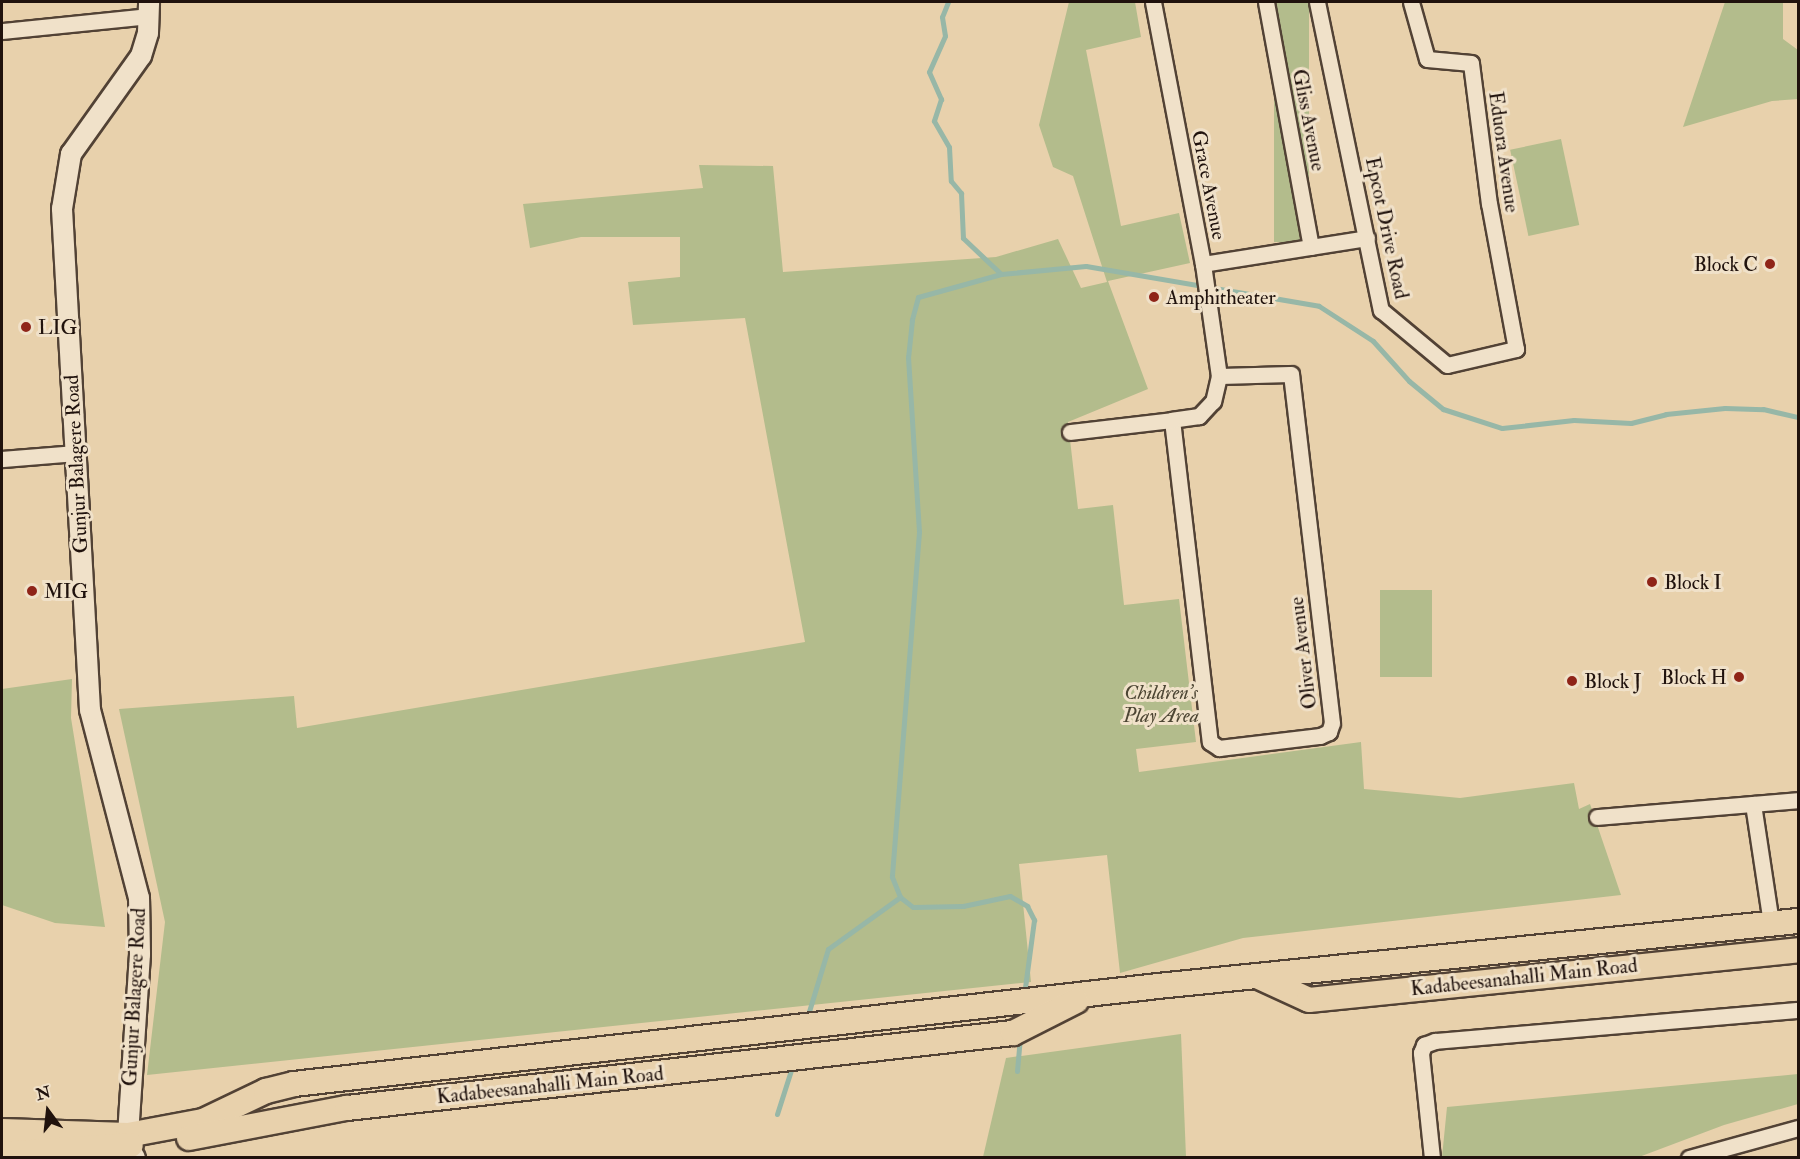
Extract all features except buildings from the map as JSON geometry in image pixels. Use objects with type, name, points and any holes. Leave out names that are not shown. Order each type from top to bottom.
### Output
[{"type":"main road","name":"Kadabeesanahalli Main Road","points":[[2,1131],[130,1146],[195,1124],[266,1091],[294,1084],[1256,975],[1798,921]]},
{"type":"main road","name":"Kadabeesanahalli Main Road","points":[[1256,975],[1309,1000],[1798,950]]},
{"type":"main road","name":"Kadabeesanahalli Main Road","points":[[2,1154],[130,1146],[347,1108],[1013,1033],[1092,993]]},
{"type":"street","name":"Grace Avenue","points":[[1153,2],[1203,264],[1219,376]]},
{"type":"street","name":"Gliss Avenue","points":[[1266,2],[1311,247]]},
{"type":"street","name":"Epcot Drive Road","points":[[1317,2],[1381,310],[1447,365],[1516,349]]},
{"type":"street","name":"Eduora Avenue","points":[[1411,2],[1426,59],[1471,63],[1489,204],[1516,349]]},
{"type":"street","points":[[2,31],[149,9]]},
{"type":"street","name":"Gunjur Balagere Road","points":[[130,1146],[140,954],[139,898],[90,710],[62,209],[71,154],[141,56],[149,9]]},
{"type":"street","points":[[1203,264],[1367,238]]},
{"type":"street","name":"Oliver Avenue","points":[[1172,420],[1210,742],[1219,748],[1320,736],[1329,732],[1332,723],[1291,374],[1219,376]]},
{"type":"street","points":[[1070,432],[1198,416],[1213,401],[1219,376]]},
{"type":"street","points":[[2,459],[75,453]]},
{"type":"street","points":[[1597,817],[1798,800]]},
{"type":"street","points":[[1754,804],[1771,923]]},
{"type":"street","points":[[1432,1158],[1421,1053],[1424,1045],[1435,1041],[1798,1010]]},
{"type":"street","points":[[1689,1158],[1798,1128]]},
{"type":"green space","name":"Children's Play Area","points":[[1069,2],[1135,2],[1141,37],[1086,50],[1121,226],[1179,213],[1190,263],[1108,281],[1148,389],[1068,422],[1078,509],[1113,505],[1124,605],[1179,599],[1196,742],[1136,749],[1139,772],[1361,742],[1364,789],[1460,798],[1574,783],[1579,809],[1590,804],[1621,895],[1243,938],[1120,973],[1107,855],[1019,864],[1031,982],[147,1075],[165,922],[119,709],[294,696],[297,728],[805,642],[745,318],[633,325],[628,282],[680,277],[680,237],[581,237],[530,248],[523,204],[703,188],[699,165],[773,166],[783,272],[996,257],[1058,239],[1081,288],[1107,282],[1073,176],[1053,167],[1039,125]]},
{"type":"green space","points":[[1274,2],[1309,2],[1309,242],[1274,242]]},
{"type":"green space","points":[[1725,2],[1783,2],[1783,39],[1798,50],[1798,99],[1772,101],[1683,127]]},
{"type":"green space","points":[[1561,139],[1579,225],[1528,236],[1510,150]]},
{"type":"green space","points":[[1380,590],[1432,590],[1432,677],[1380,677]]},
{"type":"green space","points":[[72,679],[71,718],[105,927],[55,923],[2,905],[2,689]]},
{"type":"green space","points":[[1181,1034],[1186,1157],[983,1157],[1006,1058]]},
{"type":"green space","points":[[1798,1074],[1798,1104],[1724,1125],[1639,1157],[1442,1157],[1447,1107]]},
{"type":"waterway","points":[[948,2],[942,17],[945,36],[929,72],[941,99],[934,121],[949,147],[951,181],[961,193],[963,238],[1001,274],[1086,266],[1319,306],[1373,341],[1409,381],[1443,409],[1502,428],[1574,420],[1631,423],[1666,414],[1725,408],[1763,409],[1798,417]]},
{"type":"waterway","points":[[1001,274],[918,297],[912,320],[908,357],[919,532],[892,877],[900,897],[913,907],[963,906],[1010,896],[1027,906],[1034,920],[1024,995]]},
{"type":"waterway","points":[[807,1018],[828,949],[900,897]]},
{"type":"waterway","points":[[1017,1071],[1020,1037]]},
{"type":"waterway","points":[[777,1114],[793,1064]]},
{"type":"place","name":"Block C","points":[[1770,264]]},
{"type":"place","name":"Amphitheater","points":[[1154,297]]},
{"type":"place","name":"LIG","points":[[26,327]]},
{"type":"place","name":"Block I","points":[[1652,582]]},
{"type":"place","name":"MIG","points":[[32,591]]},
{"type":"place","name":"Block H","points":[[1739,677]]},
{"type":"place","name":"Block J","points":[[1572,681]]}]
